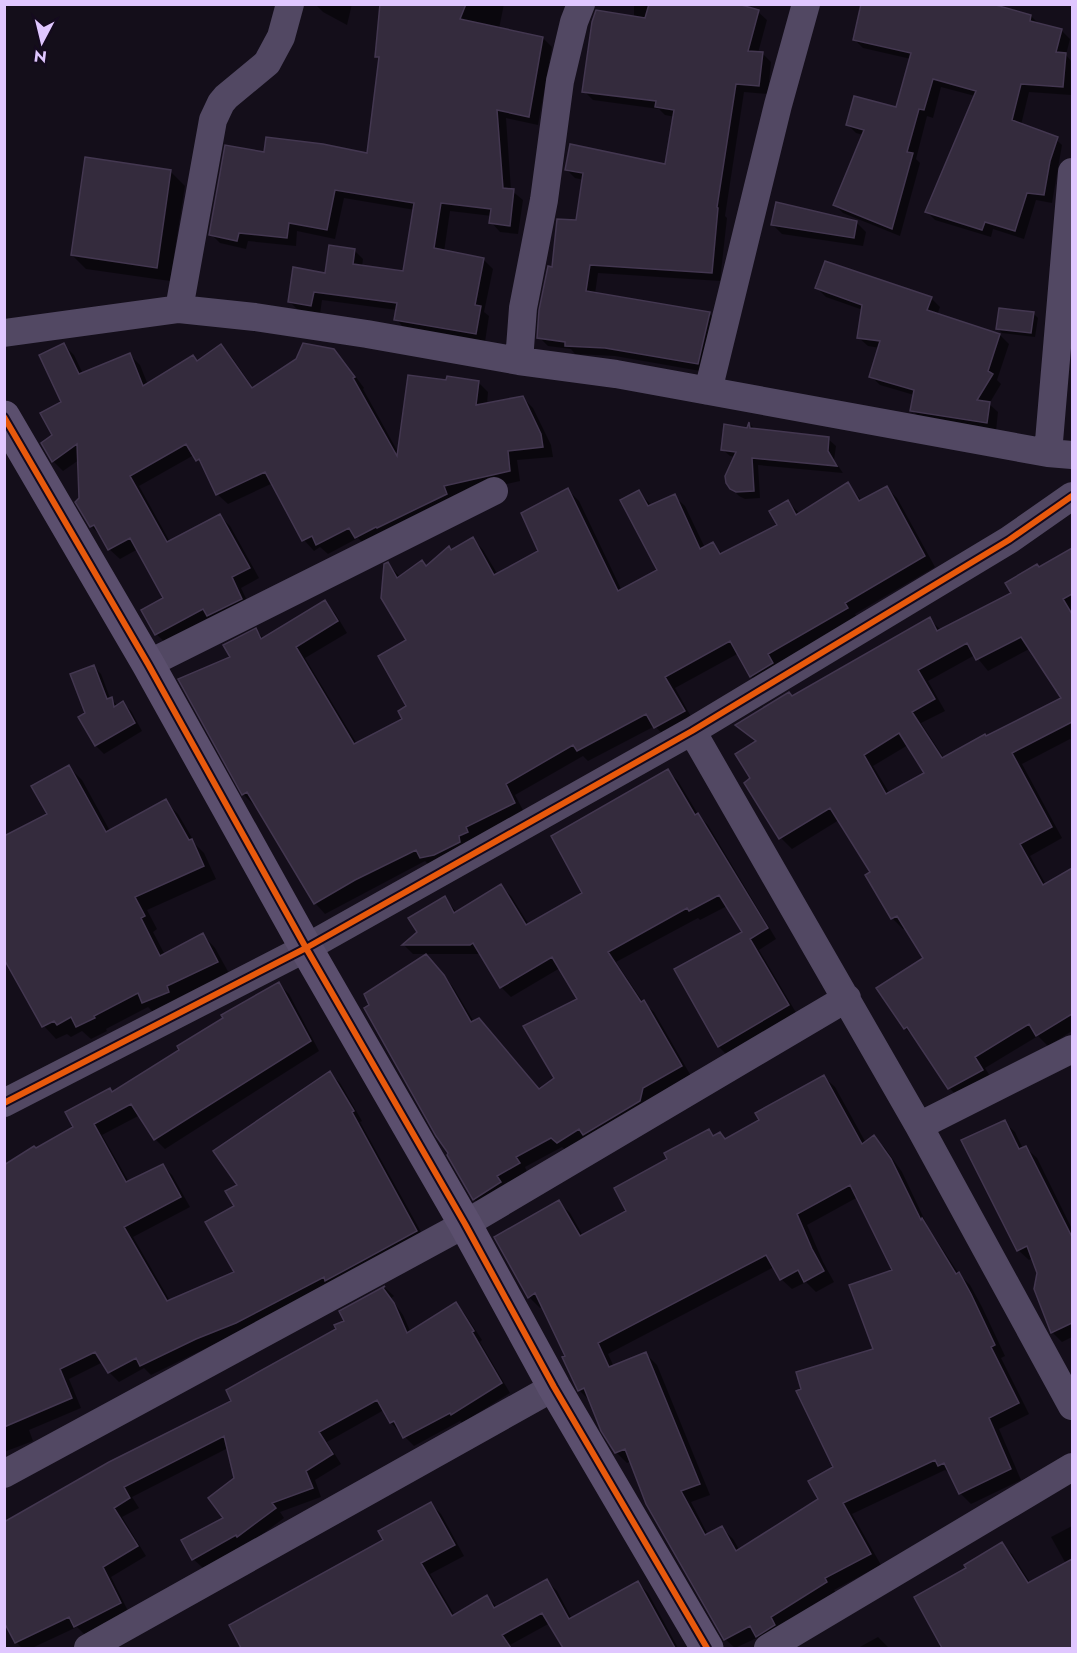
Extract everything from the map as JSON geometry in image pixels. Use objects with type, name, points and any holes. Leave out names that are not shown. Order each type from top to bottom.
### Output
[{"type":"street","points":[[179,309],[213,120],[220,103],[267,63],[281,37],[290,4]]},
{"type":"street","points":[[519,361],[523,308],[544,200],[560,81],[574,22],[581,4]]},
{"type":"street","points":[[708,391],[777,105],[806,4]]},
{"type":"street","points":[[4,333],[179,309],[255,317],[519,361],[616,374],[1060,454],[1072,172]]},
{"type":"street","points":[[4,417],[148,664],[555,1387],[707,1648]]},
{"type":"street","points":[[148,664],[494,491]]},
{"type":"street","points":[[4,1103],[306,948],[692,731],[1009,540],[1072,496]]},
{"type":"street","points":[[692,731],[919,1126],[1071,1401]]},
{"type":"street","points":[[4,1473],[465,1224],[846,998]]},
{"type":"street","points":[[919,1126],[1072,1049]]},
{"type":"street","points":[[88,1648],[555,1387]]},
{"type":"street","points":[[768,1648],[1072,1467]]},
{"type":"building","points":[[380,4],[466,4],[460,19],[543,37],[529,117],[497,110],[503,188],[514,189],[510,226],[489,223],[491,209],[441,203],[434,248],[484,258],[475,305],[481,306],[476,334],[394,320],[397,303],[314,292],[311,306],[288,302],[293,267],[325,273],[329,245],[355,249],[353,264],[403,271],[414,203],[335,190],[327,230],[289,223],[287,238],[239,233],[237,241],[209,235],[225,145],[264,152],[266,137],[323,144],[367,153],[379,57],[375,57]]},
{"type":"building","points":[[649,4],[738,4],[759,10],[748,51],[763,52],[759,86],[736,84],[717,207],[712,273],[590,265],[586,291],[710,312],[698,364],[605,348],[565,346],[565,342],[537,338],[539,310],[548,266],[552,267],[557,219],[576,220],[583,173],[565,170],[570,144],[665,164],[674,110],[655,107],[656,101],[582,92],[592,22],[596,10],[645,18]]},
{"type":"building","points":[[861,4],[992,4],[1031,15],[1030,21],[1062,29],[1056,52],[1066,53],[1063,87],[1021,84],[1012,120],[1058,137],[1050,161],[1044,195],[1027,193],[1015,231],[985,222],[982,230],[925,212],[976,91],[933,79],[924,110],[919,109],[907,152],[913,153],[892,229],[833,205],[864,130],[846,125],[854,96],[896,107],[911,53],[853,40]]},
{"type":"building","points":[[85,157],[171,170],[157,268],[71,255]]},
{"type":"building","points":[[776,202],[857,221],[854,238],[771,225]]},
{"type":"building","points":[[825,261],[932,297],[927,310],[1000,334],[988,371],[993,374],[977,400],[990,402],[987,423],[910,411],[914,390],[869,377],[880,341],[857,338],[862,305],[815,288]]},
{"type":"building","points":[[999,308],[1034,312],[1031,333],[996,329]]},
{"type":"building","points":[[64,343],[79,374],[130,353],[143,386],[193,355],[197,361],[221,344],[252,388],[296,359],[303,343],[334,349],[355,377],[353,378],[397,456],[408,375],[446,380],[447,376],[479,381],[476,405],[523,396],[541,434],[543,447],[508,451],[510,471],[444,486],[447,494],[377,528],[355,538],[349,528],[316,545],[312,536],[302,541],[265,472],[216,495],[199,459],[196,461],[186,444],[130,476],[167,542],[220,514],[250,568],[232,577],[242,599],[207,616],[203,609],[155,635],[141,610],[163,598],[130,538],[108,550],[94,525],[90,527],[75,502],[79,498],[77,444],[52,462],[41,443],[52,435],[40,413],[61,402],[39,355]]},
{"type":"building","points":[[749,422],[750,428],[829,437],[828,451],[837,466],[752,458],[754,491],[736,492],[730,489],[725,476],[736,452],[721,450],[724,424],[747,428]]},
{"type":"building","points":[[848,482],[859,501],[887,486],[925,556],[845,603],[848,608],[768,654],[773,663],[750,677],[730,641],[665,677],[685,711],[654,728],[646,714],[577,751],[573,745],[506,784],[515,803],[466,827],[468,832],[459,836],[460,842],[434,855],[420,858],[416,850],[355,880],[314,904],[247,792],[242,795],[178,679],[230,657],[223,645],[256,628],[261,639],[325,600],[338,621],[296,647],[354,744],[402,719],[398,711],[406,706],[378,656],[406,640],[381,598],[384,564],[388,562],[397,578],[422,560],[426,566],[449,546],[451,550],[473,537],[494,575],[538,551],[521,513],[568,488],[618,591],[657,570],[620,500],[639,490],[648,506],[675,494],[700,549],[713,542],[720,554],[777,525],[769,511],[788,500],[796,515]]},
{"type":"building","points":[[1072,548],[1072,594],[1063,599],[1072,614],[1072,722],[1012,753],[1052,827],[1020,844],[1043,885],[1072,868],[1072,1014],[1036,1036],[1029,1024],[975,1057],[983,1070],[948,1089],[907,1027],[904,1029],[876,988],[923,958],[897,916],[891,919],[865,875],[870,872],[830,808],[779,839],[744,783],[750,778],[735,754],[756,741],[735,725],[789,692],[792,696],[930,617],[937,631],[1011,593],[1005,583],[1037,564],[1039,567]],"holes":[[[1021,637],[1061,698],[986,736],[985,734],[942,758],[912,712],[935,699],[918,670],[967,643],[976,660]],[[899,733],[924,773],[886,794],[864,755]]]},
{"type":"building","points":[[94,665],[107,699],[112,697],[114,707],[123,701],[135,723],[95,746],[78,717],[85,713],[70,674]]},
{"type":"building","points":[[69,765],[106,832],[166,799],[189,840],[192,839],[204,866],[135,897],[145,916],[141,918],[160,956],[203,933],[218,962],[167,986],[169,992],[142,1003],[138,993],[76,1027],[71,1017],[57,1025],[54,1021],[42,1027],[4,959],[4,836],[47,814],[31,786]]},
{"type":"building","points":[[668,769],[695,815],[698,813],[768,928],[750,939],[789,1005],[718,1047],[674,969],[742,932],[719,895],[689,911],[687,908],[608,952],[641,1002],[644,1000],[682,1066],[643,1088],[640,1101],[583,1135],[579,1129],[557,1143],[551,1138],[516,1157],[520,1163],[497,1176],[501,1182],[473,1200],[364,1008],[369,1005],[364,994],[426,954],[444,975],[471,1022],[479,1018],[539,1089],[554,1078],[523,1026],[577,999],[552,957],[500,988],[473,943],[470,945],[402,945],[417,932],[408,918],[445,896],[454,913],[501,884],[526,925],[582,893],[551,836]]},
{"type":"building","points":[[279,982],[311,1041],[154,1140],[131,1104],[94,1124],[126,1182],[163,1164],[181,1197],[124,1227],[167,1301],[234,1272],[205,1222],[234,1206],[225,1191],[237,1185],[213,1151],[330,1071],[354,1111],[352,1112],[417,1231],[325,1281],[324,1277],[236,1323],[140,1366],[136,1358],[108,1373],[95,1352],[60,1369],[72,1398],[4,1427],[4,1165],[34,1146],[36,1148],[73,1127],[65,1112],[110,1088],[112,1092],[179,1050],[177,1046],[223,1018],[221,1015]]},
{"type":"building","points":[[824,1075],[862,1144],[874,1135],[891,1159],[921,1220],[922,1218],[956,1274],[959,1272],[995,1345],[991,1347],[1019,1403],[989,1418],[1011,1469],[959,1494],[944,1463],[938,1466],[935,1460],[843,1503],[871,1554],[825,1578],[827,1582],[771,1617],[775,1625],[756,1637],[750,1626],[724,1640],[646,1504],[625,1449],[615,1453],[601,1431],[584,1388],[578,1391],[577,1389],[562,1357],[565,1356],[535,1293],[528,1298],[494,1237],[559,1200],[580,1236],[626,1211],[614,1188],[667,1159],[664,1153],[709,1129],[713,1136],[720,1132],[725,1139],[759,1120],[755,1113]],"holes":[[[850,1185],[892,1270],[849,1285],[873,1349],[796,1372],[801,1389],[796,1391],[833,1467],[808,1481],[818,1499],[736,1551],[722,1526],[705,1535],[681,1491],[700,1484],[646,1352],[609,1367],[598,1343],[766,1255],[780,1280],[798,1270],[804,1282],[824,1271],[797,1214]]]},
{"type":"building","points":[[1005,1120],[1019,1149],[1026,1146],[1072,1237],[1072,1323],[1051,1333],[1034,1289],[1037,1273],[1027,1246],[1017,1251],[961,1140]]},
{"type":"building","points":[[385,1286],[383,1288],[394,1303],[407,1333],[456,1302],[502,1383],[451,1415],[450,1413],[403,1438],[394,1421],[390,1423],[377,1400],[319,1432],[333,1454],[306,1471],[313,1488],[272,1503],[276,1508],[237,1537],[236,1535],[192,1560],[181,1540],[223,1518],[208,1498],[234,1478],[224,1436],[124,1487],[130,1498],[114,1508],[138,1546],[103,1567],[121,1603],[74,1627],[69,1617],[15,1643],[4,1622],[4,1522],[109,1462],[231,1401],[226,1390],[336,1329],[334,1325],[344,1321],[339,1311]]},
{"type":"building","points":[[431,1502],[455,1545],[421,1563],[452,1616],[487,1595],[494,1608],[547,1579],[569,1619],[638,1581],[675,1648],[563,1648],[542,1613],[502,1635],[511,1648],[241,1648],[229,1625],[383,1540],[378,1531]]},
{"type":"building","points":[[1002,1542],[1028,1583],[1072,1559],[1072,1648],[942,1648],[914,1597],[966,1568],[964,1565]]},
{"type":"cycle path","points":[[4,417],[148,664],[306,948],[465,1224],[554,1387],[707,1648]]},
{"type":"cycle path","points":[[4,1103],[306,948],[692,731],[1009,540],[1072,496]]}]
